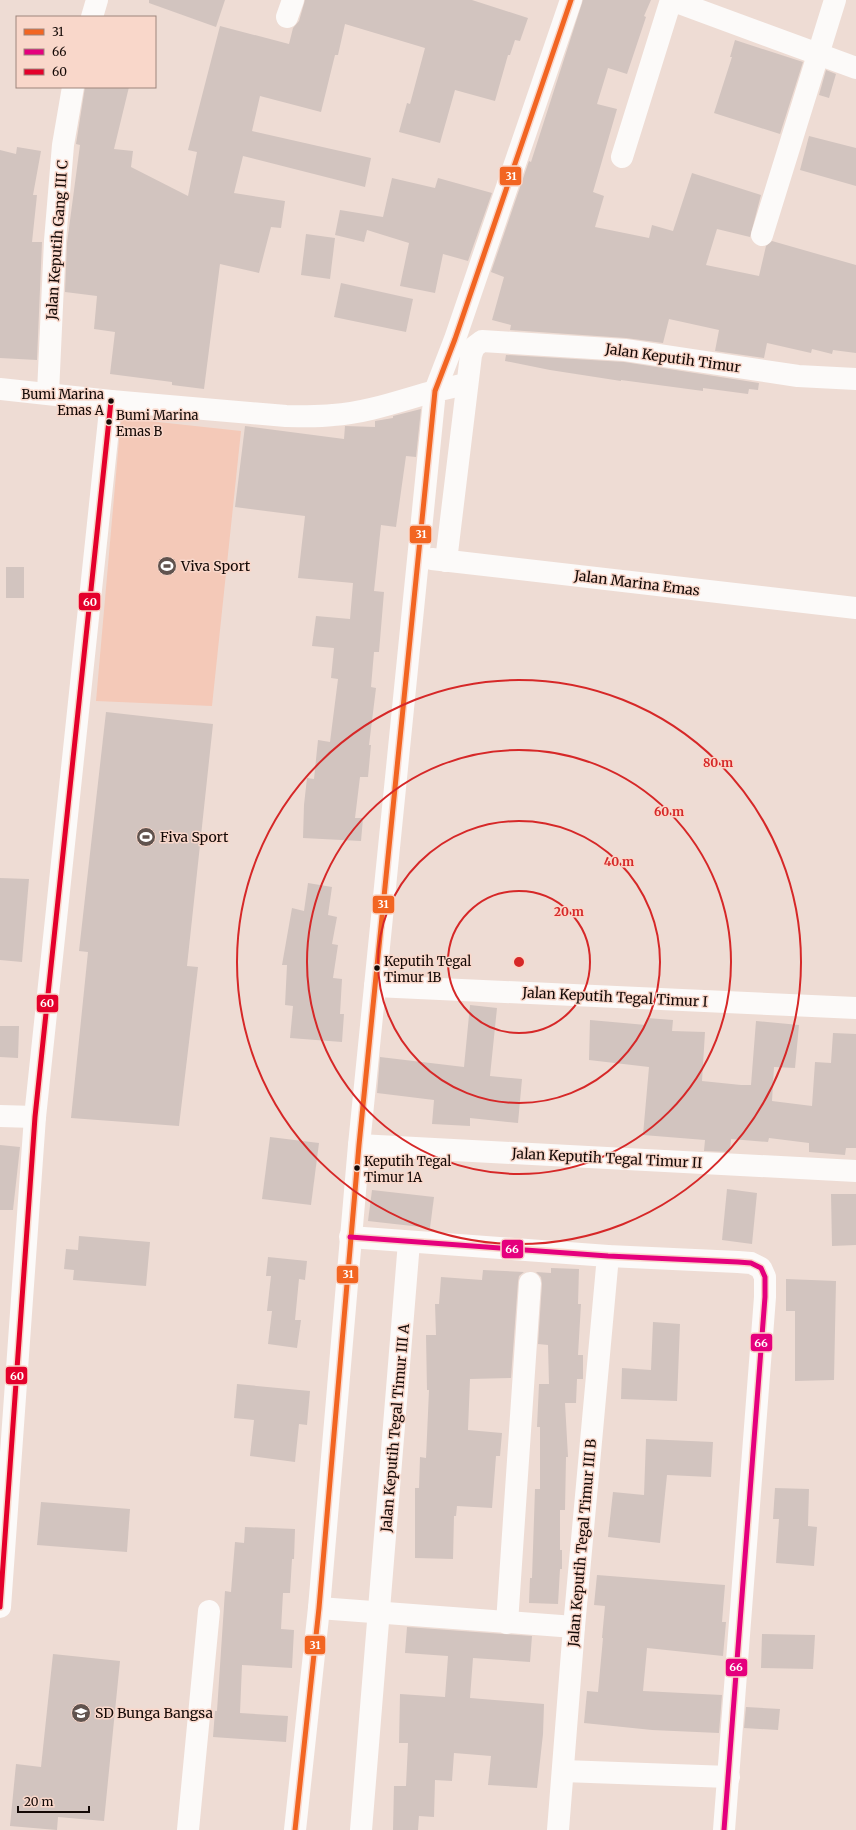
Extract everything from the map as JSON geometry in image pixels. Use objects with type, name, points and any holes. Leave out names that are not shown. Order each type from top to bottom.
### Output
[{"type":"street","points":[[92,16],[97,0]]},
{"type":"street","points":[[295,1830],[319,1608],[350,1237],[435,391],[455,339],[571,0]]},
{"type":"street","points":[[622,157],[671,0],[856,68]]},
{"type":"street","points":[[762,235],[835,0]]},
{"type":"street","name":"Jalan Keputih Gang III C","points":[[48,393],[55,241],[63,145],[73,88]]},
{"type":"street","name":"Jalan Keputih Timur","points":[[466,384],[472,351],[479,343],[489,341],[625,350],[798,376],[856,379]]},
{"type":"street","points":[[0,389],[111,401],[286,416],[310,416],[333,415],[363,410],[466,384],[446,561]]},
{"type":"street","points":[[0,1607],[35,1118],[111,401]]},
{"type":"street","name":"Jalan Marina Emas","points":[[419,558],[856,608]]},
{"type":"street","name":"Jalan Keputih Tegal Timur I","points":[[375,986],[856,1008]]},
{"type":"street","points":[[0,1116],[35,1118]]},
{"type":"street","name":"Jalan Keputih Tegal Timur II","points":[[359,1145],[856,1171]]},
{"type":"street","points":[[350,1237],[608,1256],[738,1262],[751,1263],[761,1268],[765,1278],[766,1297],[724,1830]]},
{"type":"street","name":"Jalan Keputih Tegal Timur III A","points":[[361,1830],[410,1242]]},
{"type":"street","name":"Jalan Keputih Tegal Timur III B","points":[[558,1830],[574,1627],[608,1256]]},
{"type":"street","points":[[507,1623],[530,1283]]},
{"type":"street","points":[[319,1608],[574,1627]]},
{"type":"street","points":[[188,1830],[209,1611]]},
{"type":"street","points":[[563,1771],[729,1777]]},
{"type":"shaded area","name":"Viva Sport","points":[[121,418],[241,431],[212,706],[96,701]]},
{"type":"building","points":[[149,0],[225,0],[216,27],[149,3]]},
{"type":"building","points":[[305,0],[472,0],[528,18],[520,41],[515,40],[510,55],[508,55],[495,101],[455,90],[440,143],[399,132],[407,103],[410,104],[425,48],[345,24],[338,55],[335,55],[321,112],[260,96],[252,131],[371,158],[365,187],[243,156],[234,193],[285,201],[281,228],[271,227],[259,273],[220,264],[204,389],[172,385],[172,382],[110,374],[115,332],[94,329],[97,296],[65,292],[67,243],[80,145],[76,144],[85,88],[129,88],[114,149],[133,151],[131,167],[188,196],[197,152],[188,150],[220,26],[289,44],[293,28],[299,21]]},
{"type":"building","points":[[583,0],[651,0],[644,16],[646,17],[627,74],[608,68],[597,104],[617,109],[593,192],[604,196],[595,227],[649,238],[652,225],[673,231],[692,173],[761,195],[750,237],[717,229],[706,265],[759,276],[766,246],[772,241],[856,265],[856,353],[833,350],[832,354],[812,349],[811,353],[767,343],[764,358],[715,351],[719,330],[669,319],[663,343],[626,338],[510,330],[511,325],[492,320],[504,277],[491,272],[529,161],[531,162]]},
{"type":"building","points":[[735,40],[803,62],[780,134],[714,113],[732,57],[730,57]]},
{"type":"building","points":[[826,70],[836,74],[829,98],[819,95]]},
{"type":"building","points":[[809,136],[856,148],[856,186],[800,170]]},
{"type":"building","points":[[17,147],[41,151],[33,195],[37,195],[32,242],[42,242],[37,360],[0,358],[0,150],[16,154]]},
{"type":"building","points":[[392,178],[435,188],[438,178],[492,193],[468,261],[443,254],[435,293],[400,286],[409,243],[367,230],[364,242],[335,235],[340,210],[383,217]]},
{"type":"building","points":[[306,234],[335,238],[330,279],[301,275]]},
{"type":"building","points":[[341,283],[413,299],[406,332],[334,317]]},
{"type":"building","points":[[506,355],[624,362],[759,383],[758,390],[749,389],[748,394],[703,388],[703,391],[621,381],[550,370],[505,361]]},
{"type":"building","points":[[421,409],[416,457],[406,456],[396,527],[381,525],[374,591],[384,592],[379,652],[374,652],[371,687],[376,688],[369,745],[371,745],[368,777],[360,777],[355,818],[363,818],[361,841],[303,838],[307,778],[314,779],[318,740],[330,742],[338,679],[331,678],[334,648],[312,646],[316,616],[350,619],[353,583],[298,578],[305,516],[235,507],[245,426],[344,439],[345,426],[375,427],[375,421],[393,418],[393,416]]},
{"type":"building","points":[[6,567],[24,567],[24,598],[6,598]]},
{"type":"building","points":[[106,712],[213,724],[187,966],[198,967],[179,1126],[71,1118],[88,952],[79,951]]},
{"type":"building","points":[[0,878],[29,879],[22,962],[0,960]]},
{"type":"building","points":[[308,883],[332,887],[328,915],[337,917],[332,944],[338,945],[333,978],[342,979],[340,1014],[344,1014],[342,1042],[290,1038],[293,1006],[285,1005],[287,965],[282,965],[292,908],[304,911]]},
{"type":"building","points":[[470,1005],[497,1008],[490,1076],[522,1079],[518,1123],[470,1118],[470,1126],[432,1124],[434,1100],[377,1093],[380,1057],[464,1067]]},
{"type":"building","points":[[647,1018],[673,1020],[672,1031],[705,1032],[702,1081],[741,1085],[751,1085],[756,1021],[799,1025],[795,1068],[774,1067],[772,1101],[812,1106],[815,1062],[831,1063],[833,1033],[856,1034],[856,1148],[846,1148],[845,1155],[809,1152],[809,1143],[769,1138],[768,1142],[731,1139],[730,1152],[704,1151],[705,1140],[643,1135],[649,1067],[589,1060],[590,1020],[646,1025]]},
{"type":"building","points":[[0,1026],[19,1026],[18,1058],[0,1057]]},
{"type":"building","points":[[270,1137],[319,1143],[311,1205],[262,1199]]},
{"type":"building","points":[[0,1145],[20,1147],[13,1210],[0,1210]]},
{"type":"building","points":[[727,1189],[757,1193],[752,1244],[722,1240]]},
{"type":"building","points":[[372,1190],[434,1197],[430,1228],[368,1221]]},
{"type":"building","points":[[831,1194],[856,1194],[856,1245],[832,1246]]},
{"type":"building","points":[[79,1236],[150,1242],[146,1286],[73,1280],[74,1270],[64,1269],[66,1249],[78,1250]]},
{"type":"building","points":[[268,1257],[307,1261],[305,1280],[299,1279],[295,1320],[301,1320],[297,1348],[268,1344],[272,1311],[267,1311],[271,1276],[266,1276]]},
{"type":"building","points":[[551,1268],[579,1269],[578,1304],[581,1304],[578,1355],[583,1355],[583,1379],[577,1379],[576,1403],[565,1403],[568,1457],[566,1457],[565,1510],[560,1510],[560,1550],[562,1550],[562,1569],[560,1569],[558,1604],[529,1603],[530,1578],[532,1578],[535,1489],[540,1489],[540,1427],[537,1427],[539,1384],[549,1384],[548,1345],[538,1344],[542,1284],[541,1277],[536,1272],[551,1273]]},
{"type":"building","points":[[483,1270],[524,1272],[519,1276],[518,1282],[511,1378],[470,1379],[468,1430],[502,1433],[500,1456],[496,1456],[492,1508],[457,1506],[456,1516],[454,1516],[453,1559],[415,1558],[415,1488],[419,1488],[420,1457],[426,1458],[429,1390],[427,1390],[426,1335],[436,1335],[435,1304],[439,1304],[441,1277],[482,1280]]},
{"type":"building","points":[[786,1279],[836,1281],[834,1380],[795,1381],[795,1311],[786,1311]]},
{"type":"building","points":[[653,1322],[680,1324],[677,1401],[621,1399],[622,1368],[651,1370]]},
{"type":"building","points":[[237,1384],[310,1391],[307,1425],[299,1424],[295,1462],[250,1456],[254,1420],[234,1418]]},
{"type":"building","points":[[646,1439],[713,1442],[711,1477],[667,1475],[660,1543],[608,1537],[613,1492],[644,1495]]},
{"type":"building","points":[[775,1488],[809,1489],[808,1526],[817,1527],[814,1566],[776,1563],[779,1519],[773,1519]]},
{"type":"building","points":[[41,1502],[130,1509],[127,1552],[37,1545]]},
{"type":"building","points":[[245,1527],[295,1529],[294,1559],[292,1559],[290,1593],[283,1593],[281,1629],[294,1630],[292,1668],[242,1665],[240,1713],[288,1716],[286,1742],[213,1737],[215,1711],[217,1711],[225,1591],[231,1592],[235,1542],[244,1543]]},
{"type":"building","points":[[597,1575],[725,1585],[722,1622],[726,1622],[723,1656],[647,1648],[643,1691],[722,1695],[719,1733],[652,1730],[584,1723],[587,1691],[598,1692],[603,1638],[605,1606],[594,1605]]},
{"type":"building","points":[[407,1627],[532,1636],[530,1662],[473,1658],[470,1698],[544,1704],[543,1734],[537,1788],[488,1785],[491,1756],[454,1753],[452,1781],[435,1780],[434,1817],[419,1816],[418,1830],[393,1830],[394,1786],[406,1786],[408,1743],[399,1743],[400,1694],[445,1697],[448,1656],[405,1653]]},
{"type":"building","points":[[762,1634],[815,1635],[813,1669],[761,1668]]},
{"type":"building","name":"SD Bunga Bangsa","points":[[53,1654],[120,1661],[104,1821],[58,1817],[57,1830],[10,1826],[16,1764],[41,1767]]},
{"type":"building","points":[[746,1707],[780,1709],[778,1730],[744,1728]]},
{"type":"transit line","name":"31","points":[[295,1830],[319,1608],[359,1145],[435,391],[455,339],[571,0]]},
{"type":"transit line","name":"60","points":[[0,1607],[35,1117],[111,401]]},
{"type":"transit line","name":"66","points":[[350,1237],[608,1256],[738,1262],[751,1263],[761,1268],[765,1277],[765,1297],[724,1830]]},
{"type":"place","name":"Bumi Marina Emas A","points":[[111,401]]},
{"type":"place","name":"Bumi Marina Emas B","points":[[109,422]]},
{"type":"place","name":"Viva Sport","points":[[167,566]]},
{"type":"place","name":"Fiva Sport","points":[[146,837]]},
{"type":"place","name":"Keputih Tegal Timur 1B","points":[[377,968]]},
{"type":"place","name":"Keputih Tegal Timur 1A","points":[[357,1168]]},
{"type":"place","name":"SD Bunga Bangsa","points":[[81,1713]]}]
